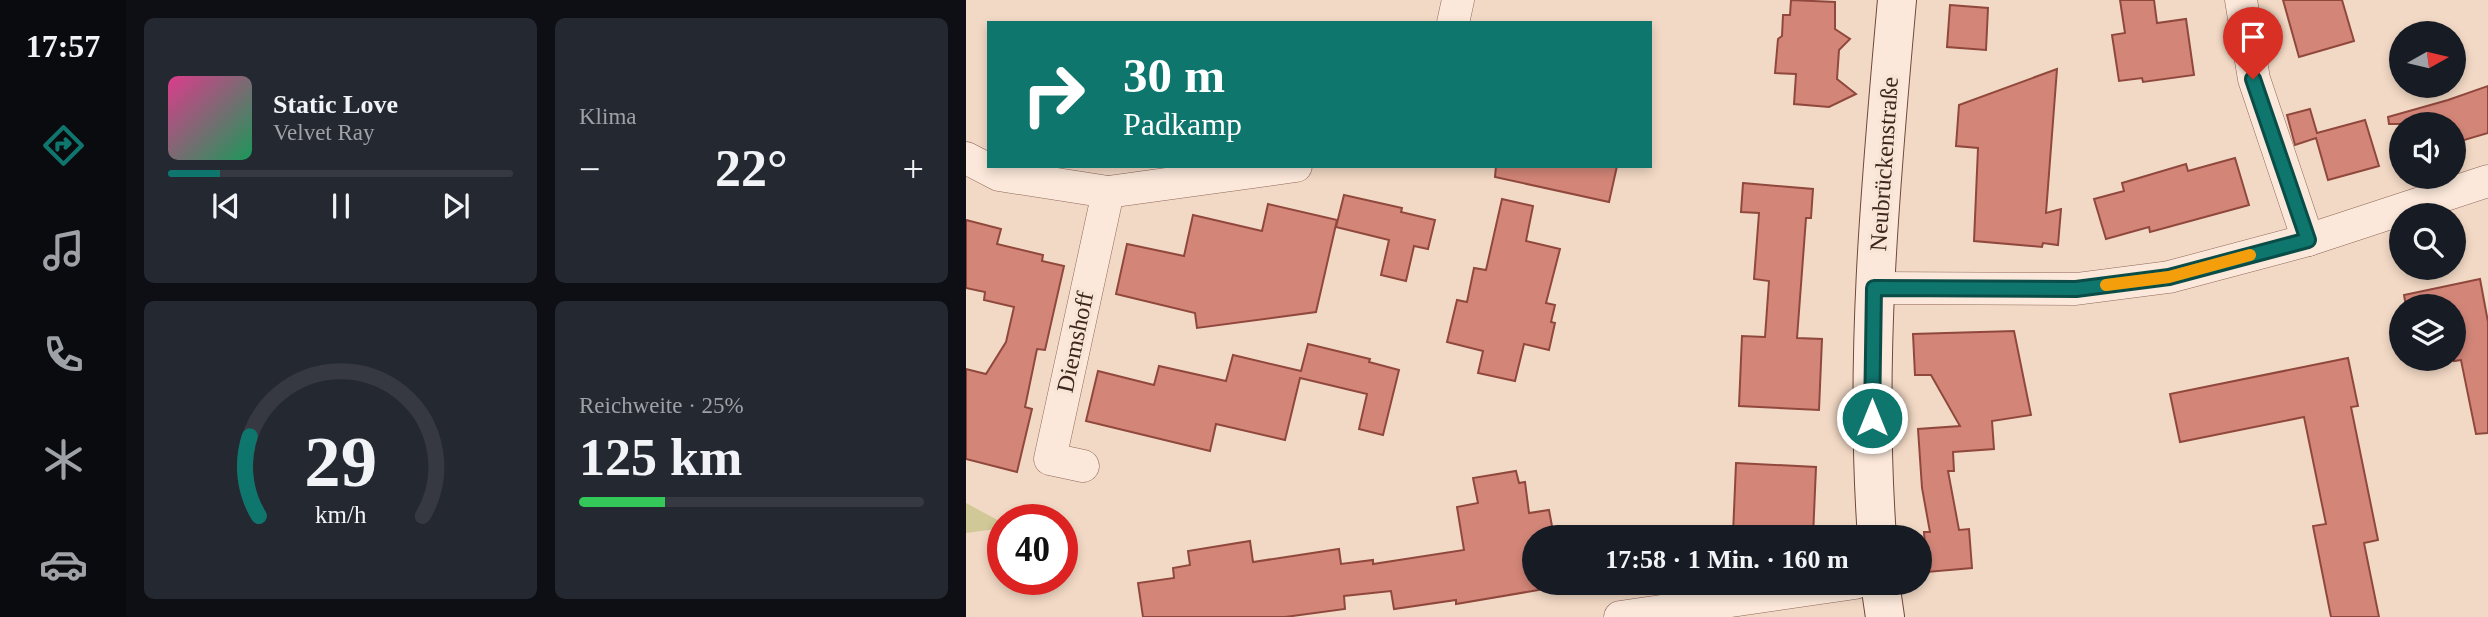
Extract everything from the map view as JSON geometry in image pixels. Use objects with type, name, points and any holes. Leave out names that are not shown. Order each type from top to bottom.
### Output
[{"type":"street","points":[[1453,21],[1458,0]]},
{"type":"street","name":"Neubrückenstraße","points":[[1876,525],[1872,467],[1874,288],[1897,0]]},
{"type":"street","points":[[2241,0],[2253,79],[2308,240]]},
{"type":"street","points":[[966,158],[999,175],[1108,192],[1282,168]]},
{"type":"street","points":[[1874,288],[2076,289],[2169,277],[2308,240],[2488,181]]},
{"type":"street","name":"Diemshoff","points":[[1083,466],[1050,458],[1108,192]]},
{"type":"street","points":[[1620,617],[1772,595]]},
{"type":"street","points":[[1882,595],[1885,617]]},
{"type":"shaded area","points":[[966,503],[987,514],[987,530],[966,533]]},
{"type":"building","points":[[1791,0],[1835,2],[1835,29],[1850,39],[1839,50],[1837,79],[1856,94],[1829,107],[1794,104],[1796,74],[1775,73],[1783,15],[1790,15]]},
{"type":"building","points":[[2120,0],[2154,0],[2157,23],[2186,19],[2194,75],[2143,82],[2142,78],[2119,81],[2112,35],[2125,33]]},
{"type":"building","points":[[2283,0],[2342,0],[2354,41],[2299,57]]},
{"type":"building","points":[[1950,5],[1988,8],[1986,50],[1947,47]]},
{"type":"building","points":[[2057,69],[2046,213],[2061,209],[2058,245],[2043,243],[2042,247],[1974,241],[1978,148],[1956,146],[1959,105]]},
{"type":"building","points":[[2488,86],[2488,133],[2466,139],[2466,112],[2406,112],[2454,98],[2466,98],[2466,94]]},
{"type":"building","points":[[2310,109],[2317,133],[2365,120],[2379,166],[2328,180],[2316,138],[2295,145],[2287,115]]},
{"type":"building","points":[[2235,158],[2249,205],[2150,232],[2149,227],[2106,239],[2094,199],[2124,191],[2122,183],[2186,164],[2188,171]]},
{"type":"building","points":[[1496,168],[1617,168],[1609,202],[1495,177]]},
{"type":"building","points":[[1743,183],[1813,189],[1811,218],[1806,218],[1797,338],[1822,339],[1819,410],[1739,406],[1742,336],[1765,337],[1769,281],[1754,279],[1759,213],[1741,212]]},
{"type":"building","points":[[1344,195],[1402,208],[1401,212],[1435,220],[1428,249],[1414,246],[1406,281],[1381,275],[1389,240],[1336,227]]},
{"type":"building","points":[[1502,199],[1533,206],[1526,241],[1560,249],[1546,303],[1555,305],[1551,322],[1555,323],[1549,350],[1524,344],[1515,381],[1478,373],[1483,351],[1447,342],[1457,300],[1467,302],[1474,268],[1486,270]]},
{"type":"building","points":[[1268,204],[1337,220],[1316,312],[1197,328],[1195,313],[1116,294],[1127,244],[1184,256],[1193,215],[1262,231]]},
{"type":"building","points":[[966,220],[1001,229],[997,244],[1043,255],[1042,261],[1064,266],[1045,350],[1037,349],[1025,407],[1032,409],[1017,472],[966,459],[966,369],[986,374],[1006,342],[1014,307],[984,300],[985,292],[966,288]]},
{"type":"building","points":[[2480,279],[2488,322],[2488,433],[2476,434],[2463,371],[2466,371],[2466,294],[2409,294]]},
{"type":"building","points":[[2014,331],[2031,415],[1992,421],[1994,449],[1953,452],[1954,471],[1948,471],[1959,530],[1969,529],[1972,568],[1932,572],[1932,525],[1929,525],[1922,488],[1918,429],[1960,426],[1931,375],[1915,375],[1913,334]]},
{"type":"building","points":[[1308,344],[1370,359],[1369,362],[1399,370],[1383,435],[1359,429],[1367,394],[1300,378],[1285,440],[1216,424],[1210,451],[1086,421],[1098,371],[1154,385],[1159,366],[1226,381],[1233,355],[1301,371]]},
{"type":"building","points":[[2348,358],[2358,406],[2351,407],[2378,540],[2364,543],[2379,617],[2331,617],[2313,526],[2326,524],[2304,417],[2180,442],[2170,394]]},
{"type":"building","points":[[1736,463],[1816,467],[1814,525],[1733,525]]},
{"type":"building","points":[[1516,471],[1519,483],[1525,482],[1529,513],[1549,510],[1552,525],[1522,525],[1522,593],[1456,604],[1456,600],[1394,609],[1391,591],[1344,596],[1345,609],[1285,617],[1143,617],[1138,583],[1174,578],[1173,568],[1190,565],[1188,551],[1250,541],[1253,562],[1339,549],[1341,564],[1373,560],[1373,564],[1464,550],[1457,507],[1478,503],[1473,478]]},
{"type":"slow traffic","points":[[2106,285],[2169,277],[2250,255]]},
{"type":"route","points":[[1872,418],[1874,288],[2076,289],[2169,277],[2308,240],[2253,79]]}]
